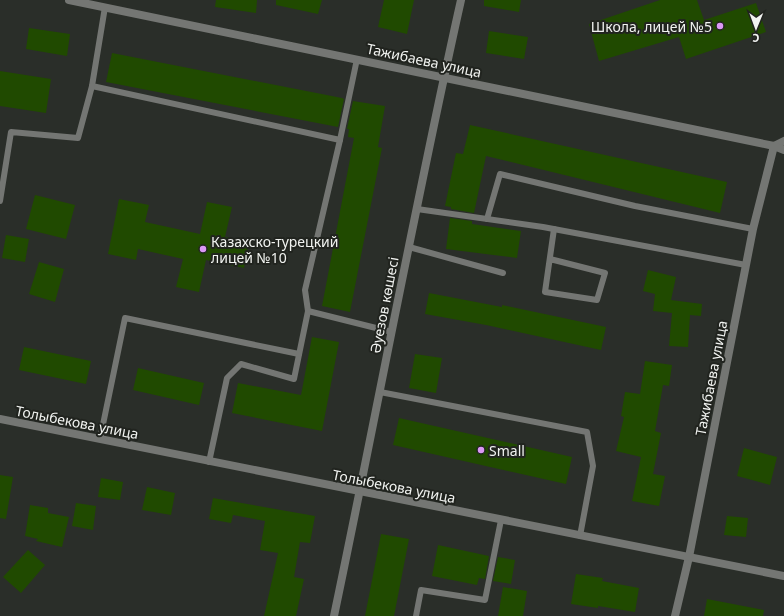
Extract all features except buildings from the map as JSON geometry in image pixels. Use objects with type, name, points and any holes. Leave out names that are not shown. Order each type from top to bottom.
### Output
[{"type":"street","name":"Тажибаева улица","points":[[69,0],[774,146],[784,150]]},
{"type":"street","name":"Әуезов көшесі","points":[[334,616],[443,77],[461,0]]},
{"type":"street","points":[[774,146],[784,141]]},
{"type":"street","name":"Тажибаева улица","points":[[675,616],[689,557],[746,265],[774,146]]},
{"type":"street","name":"Толыбекова улица","points":[[0,419],[784,576]]},
{"type":"lane","points":[[0,201],[11,132],[78,138],[92,86],[105,7]]},
{"type":"lane","points":[[209,462],[227,378],[241,364],[294,380],[308,311],[305,290],[340,140],[357,59]]},
{"type":"lane","points":[[92,86],[340,140]]},
{"type":"lane","points":[[487,219],[500,174],[635,206],[754,229]]},
{"type":"lane","points":[[417,209],[554,229],[746,265]]},
{"type":"lane","points":[[550,259],[606,273],[597,300],[545,292],[554,229]]},
{"type":"lane","points":[[409,247],[503,273]]},
{"type":"lane","points":[[308,311],[392,332]]},
{"type":"lane","points":[[100,440],[126,318],[299,354]]},
{"type":"lane","points":[[380,392],[587,432],[593,466],[580,536]]},
{"type":"lane","points":[[416,616],[421,590],[485,600],[501,520]]},
{"type":"place","name":"Школа, лицей №5","points":[[720,26]]},
{"type":"place","name":"Казахско-турецкий лицей №10","points":[[203,249]]},
{"type":"place","name":"Small","points":[[481,450]]}]
